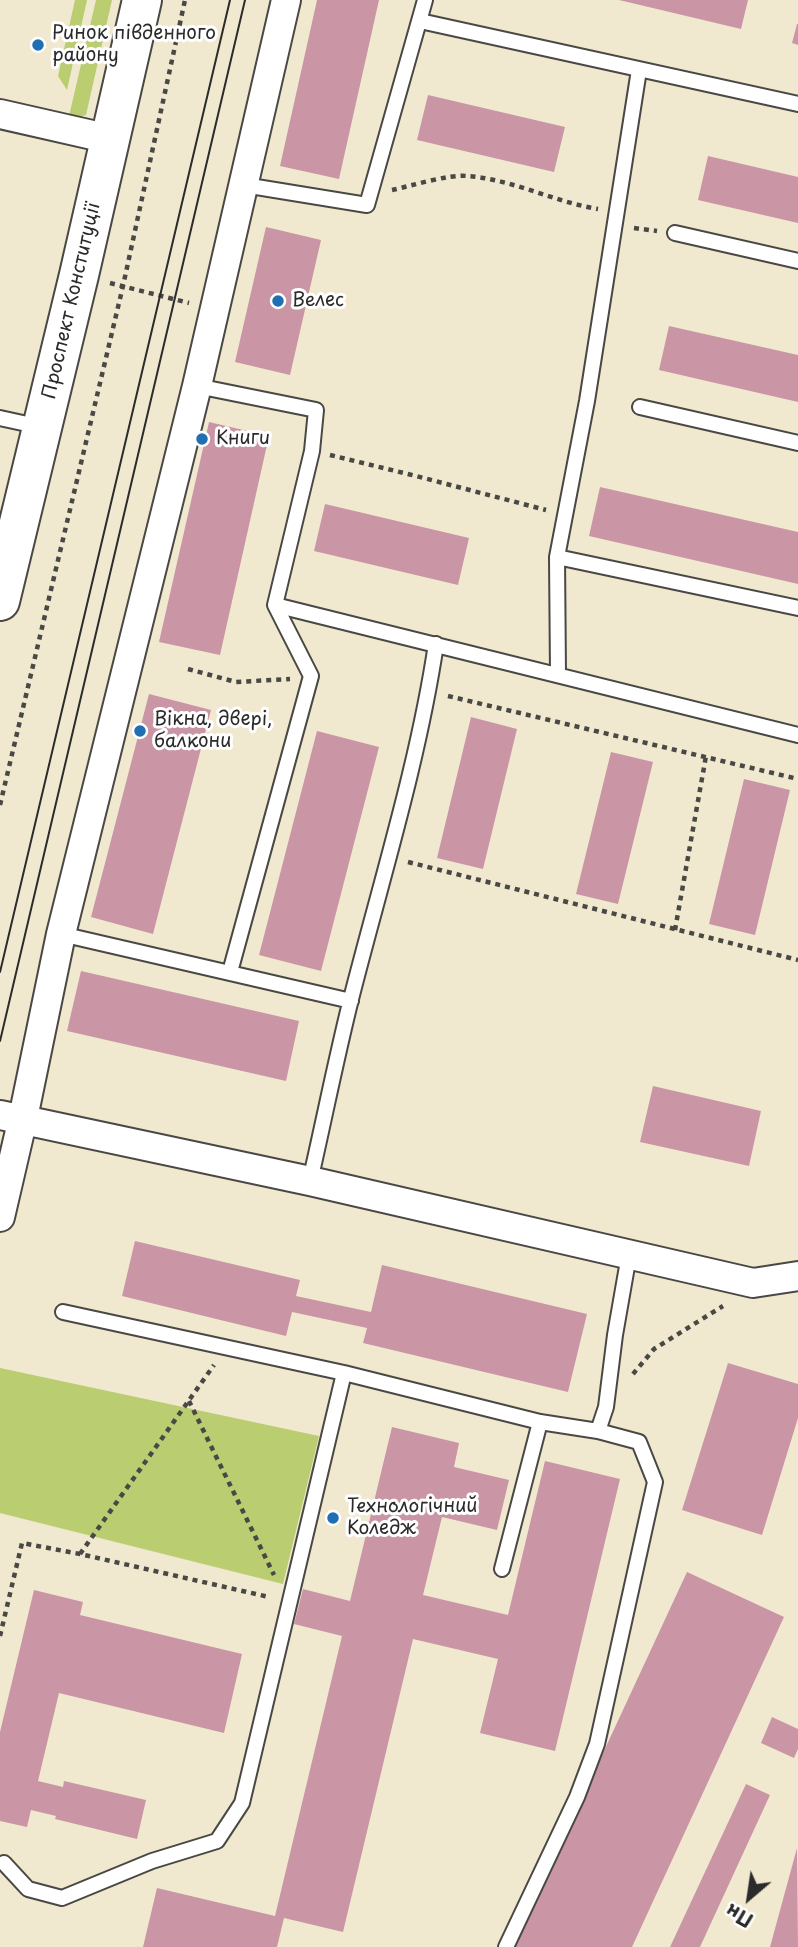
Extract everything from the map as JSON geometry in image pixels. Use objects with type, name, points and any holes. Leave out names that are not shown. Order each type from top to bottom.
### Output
[{"type":"street","name":"Проспект Конституції","points":[[0,601],[142,0]]},
{"type":"street","points":[[0,1217],[12,1116],[61,934],[197,386],[286,0]]},
{"type":"street","points":[[0,114],[110,139]]},
{"type":"street","points":[[12,1116],[310,1181],[753,1283],[798,1276]]},
{"type":"lane","points":[[244,186],[368,205],[425,0]]},
{"type":"lane","points":[[420,20],[798,104]]},
{"type":"lane","points":[[558,674],[557,557],[563,514],[587,401],[639,70]]},
{"type":"lane","points":[[675,233],[798,261]]},
{"type":"lane","points":[[197,386],[316,410],[312,451],[275,605],[311,676],[230,972]]},
{"type":"lane","points":[[640,407],[798,443]]},
{"type":"lane","points":[[0,418],[42,427]]},
{"type":"lane","points":[[557,557],[798,608]]},
{"type":"lane","points":[[275,605],[798,735]]},
{"type":"lane","points":[[310,1181],[351,1001],[390,857],[429,692],[436,644]]},
{"type":"lane","points":[[61,934],[351,1001]]},
{"type":"lane","points":[[598,1432],[606,1407],[629,1255]]},
{"type":"lane","points":[[63,1312],[344,1373],[540,1422],[639,1442],[655,1482],[597,1744],[577,1797],[506,1947]]},
{"type":"lane","points":[[4,1863],[28,1889],[62,1898],[152,1861],[217,1840],[242,1803],[344,1373]]},
{"type":"lane","points":[[502,1569],[540,1422]]},
{"type":"path","points":[[0,805],[123,286],[185,0]]},
{"type":"path","points":[[372,194],[465,175],[541,192],[615,218],[675,233]]},
{"type":"path","points":[[79,275],[214,311]]},
{"type":"path","points":[[312,451],[563,514]]},
{"type":"path","points":[[188,669],[236,682],[268,682],[311,676]]},
{"type":"path","points":[[429,692],[798,779]]},
{"type":"path","points":[[675,929],[706,756]]},
{"type":"path","points":[[390,857],[798,960]]},
{"type":"path","points":[[606,1407],[654,1349],[722,1306],[734,1306]]},
{"type":"path","points":[[80,1553],[227,1347]]},
{"type":"path","points":[[189,1400],[288,1602]]},
{"type":"path","points":[[0,1636],[22,1543],[80,1553],[288,1602]]},
{"type":"green space","points":[[75,0],[87,0],[67,90],[58,76]]},
{"type":"green space","points":[[96,0],[112,0],[86,115],[75,118],[69,116]]},
{"type":"green space","points":[[0,1368],[319,1436],[283,1584],[0,1513]]},
{"type":"building","points":[[317,0],[379,0],[339,179],[280,166]]},
{"type":"building","points":[[619,0],[748,0],[741,29]]},
{"type":"building","points":[[798,24],[798,45],[792,43]]},
{"type":"building","points":[[428,95],[565,127],[554,172],[417,140]]},
{"type":"building","points":[[708,156],[798,177],[798,223],[698,200]]},
{"type":"building","name":"Велес","points":[[266,227],[321,240],[290,375],[235,362]]},
{"type":"building","points":[[669,326],[798,355],[798,402],[659,370]]},
{"type":"building","points":[[209,422],[269,436],[220,655],[159,642]]},
{"type":"building","points":[[600,487],[798,532],[798,584],[589,536]]},
{"type":"building","points":[[325,504],[469,538],[458,585],[314,551]]},
{"type":"building","points":[[149,694],[211,710],[153,934],[91,917]]},
{"type":"building","points":[[471,717],[517,729],[483,869],[437,858]]},
{"type":"building","points":[[317,731],[379,747],[321,971],[259,955]]},
{"type":"building","points":[[611,752],[653,762],[618,904],[576,894]]},
{"type":"building","points":[[744,779],[790,790],[755,935],[709,924]]},
{"type":"building","points":[[81,971],[299,1021],[286,1081],[67,1031]]},
{"type":"building","points":[[653,1086],[761,1111],[749,1166],[640,1142]]},
{"type":"building","points":[[135,1241],[300,1280],[296,1296],[371,1312],[382,1265],[587,1314],[568,1392],[363,1343],[367,1328],[292,1312],[286,1336],[122,1296]]},
{"type":"building","points":[[728,1363],[798,1384],[798,1418],[762,1535],[682,1510]]},
{"type":"building","name":"Технологічний Коледж","points":[[392,1427],[459,1443],[454,1467],[509,1480],[497,1530],[442,1517],[423,1595],[508,1615],[545,1461],[620,1479],[555,1751],[480,1733],[498,1659],[413,1639],[343,1932],[284,1918],[277,1947],[143,1947],[157,1888],[275,1916],[342,1636],[294,1624],[303,1589],[350,1601]]},
{"type":"building","points":[[687,1572],[784,1617],[632,1947],[513,1947]]},
{"type":"building","points":[[34,1590],[83,1602],[80,1615],[242,1654],[224,1733],[59,1693],[38,1781],[63,1787],[64,1781],[146,1800],[137,1839],[55,1819],[56,1816],[31,1810],[27,1827],[0,1821],[0,1732]]},
{"type":"building","points":[[772,1717],[798,1729],[798,1749],[794,1758],[761,1743]]},
{"type":"building","points":[[746,1784],[770,1795],[700,1947],[670,1947]]},
{"type":"building","points":[[797,1848],[798,1947],[770,1947]]},
{"type":"tram line","points":[[0,972],[230,0]]},
{"type":"tram line","points":[[0,1041],[245,0]]},
{"type":"place","name":"Ринок південного району","points":[[38,45]]},
{"type":"place","name":"Велес","points":[[278,301]]},
{"type":"place","name":"Книги","points":[[202,439]]},
{"type":"place","name":"Вікна, двері, балкони","points":[[140,731]]},
{"type":"place","name":"Технологічний Коледж","points":[[333,1518]]}]
